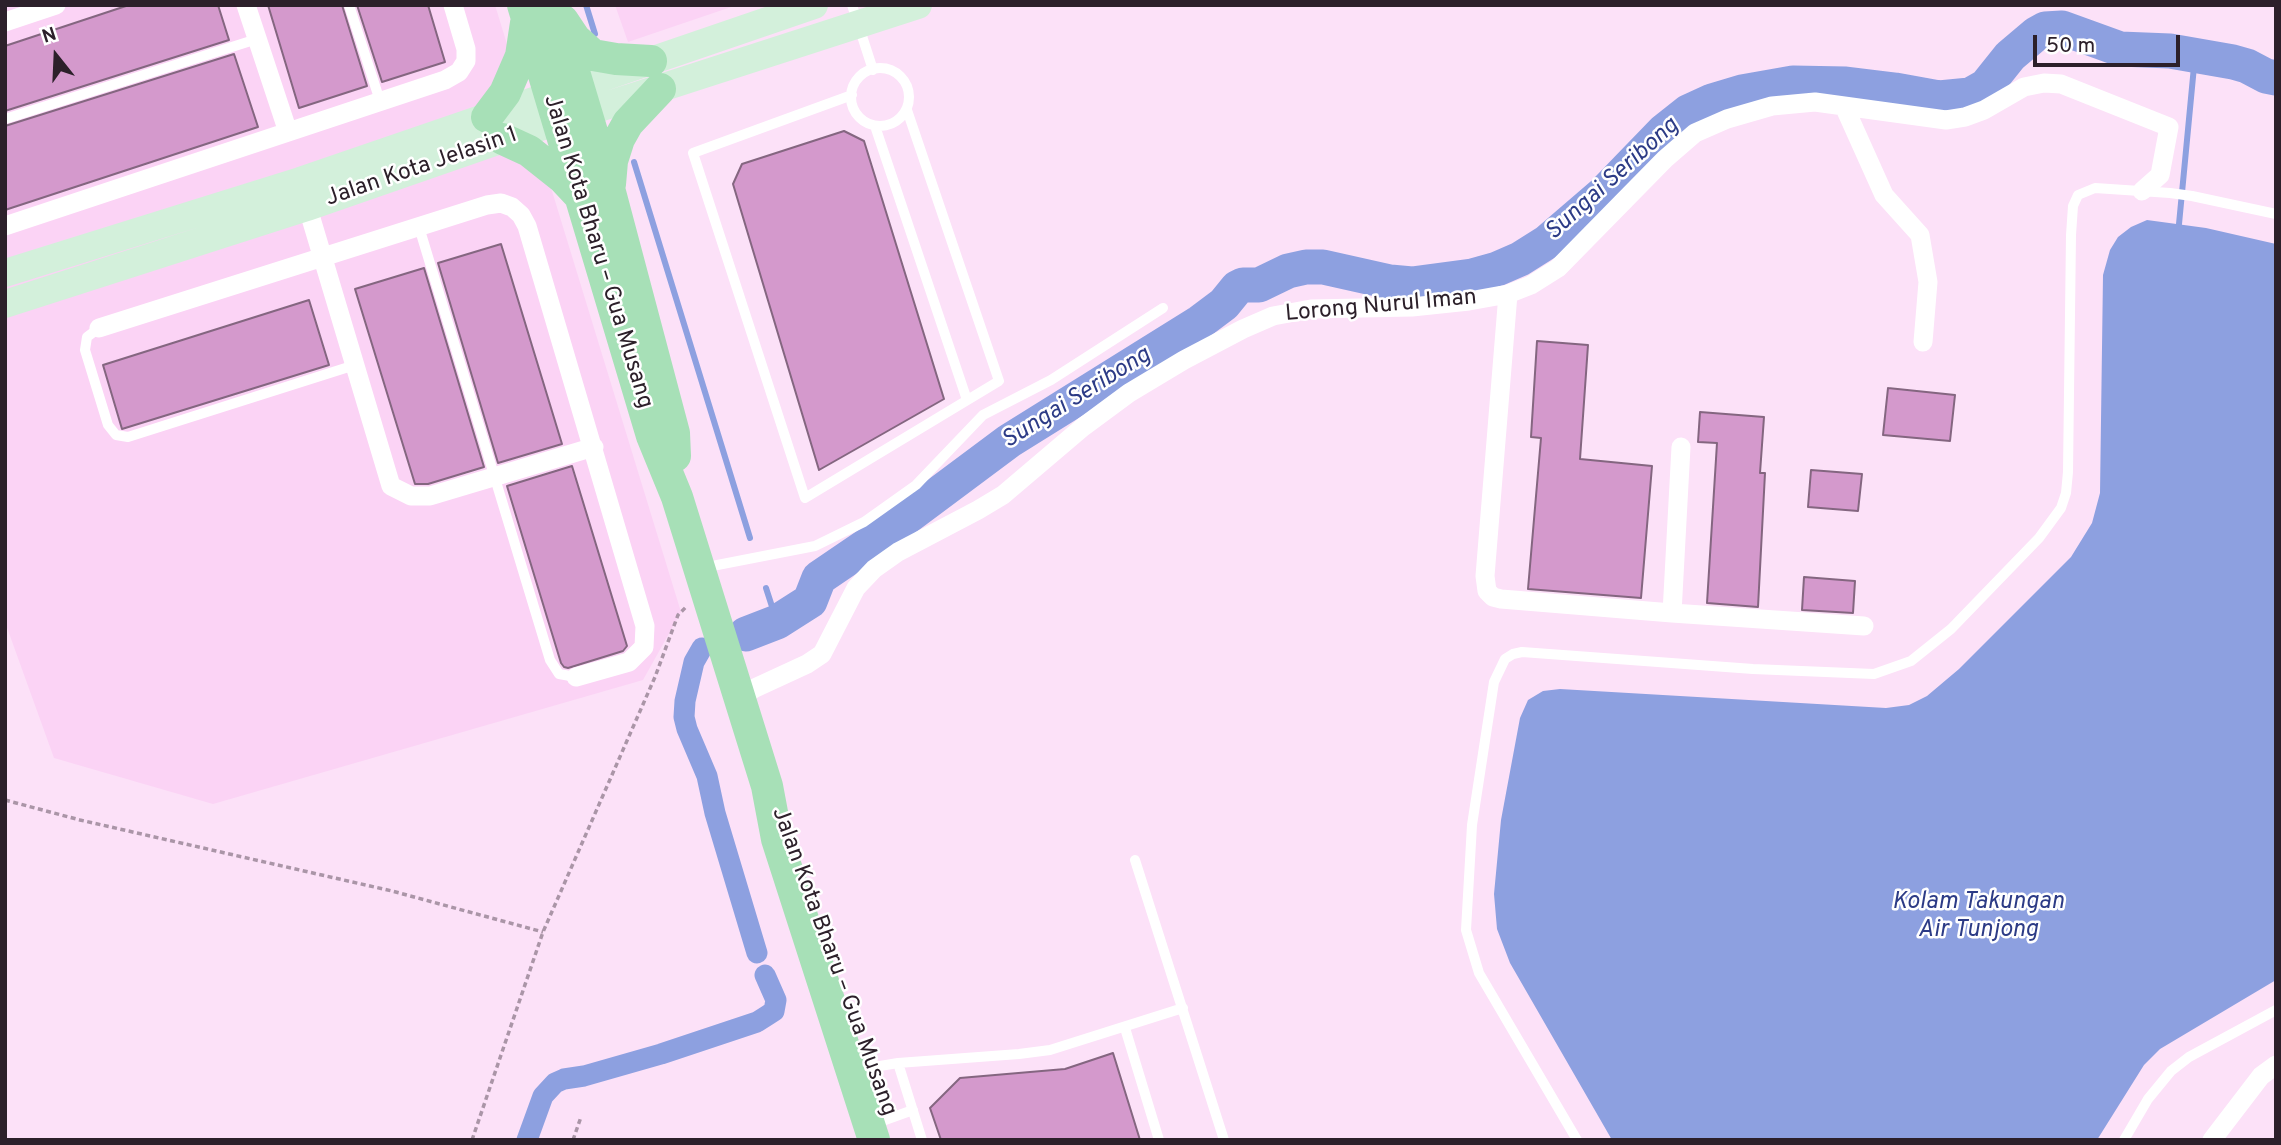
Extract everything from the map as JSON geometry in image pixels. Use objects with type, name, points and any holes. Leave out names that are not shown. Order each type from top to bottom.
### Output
[{"type":"main road","points":[[539,9],[593,55],[616,59],[655,75],[619,138],[596,196],[563,178],[495,128],[505,93],[539,9]]},
{"type":"main road","name":"Jalan Kota Bharu – Gua Musang","points":[[539,9],[596,196],[652,436],[677,497],[767,786],[782,811],[874,1067],[888,1127]]},
{"type":"street","points":[[5,22],[56,5]]},
{"type":"street","points":[[246,5],[288,132]]},
{"type":"street","points":[[5,226],[445,80],[459,72],[466,61],[466,48],[453,5]]},
{"type":"street","points":[[655,75],[814,5]]},
{"type":"street","points":[[5,273],[303,194],[655,75],[855,15],[918,5]]},
{"type":"street","name":"Lorong Nurul Iman","points":[[739,699],[822,654],[856,588],[874,569],[898,552],[1003,495],[1083,427],[1129,393],[1184,360],[1273,316],[1311,309],[1412,307],[1508,294],[1531,285],[1558,268],[1665,159],[1695,133],[1727,119],[1772,106],[1815,102],[1946,120],[1984,110],[2024,87],[2044,83],[2061,85],[2169,127],[2161,175],[2142,191]]},
{"type":"street","points":[[1844,106],[1884,195],[1920,235],[1928,282],[1923,342]]},
{"type":"street","points":[[303,194],[391,486],[411,496],[430,495],[594,447]]},
{"type":"street","name":"Jalan Kota Jelasin 1","points":[[5,304],[303,194]]},
{"type":"street","points":[[99,328],[487,205],[501,203],[512,207],[521,215],[527,226],[645,626],[644,647],[629,662],[576,677]]},
{"type":"street","points":[[1508,294],[1485,576],[1488,591],[1493,597],[1864,626]]},
{"type":"street","points":[[1672,613],[1681,447]]},
{"type":"street","points":[[2212,1140],[2262,1076],[2276,1065]]},
{"type":"lane","points":[[349,5],[380,101]]},
{"type":"lane","points":[[855,15],[873,70]]},
{"type":"lane","points":[[5,119],[257,39]]},
{"type":"lane","points":[[873,70],[891,71],[906,83],[909,101],[906,110],[893,123],[875,126],[860,118],[852,103],[852,95],[858,79],[873,70]]},
{"type":"lane","points":[[852,95],[693,153],[806,498],[999,381],[906,110]]},
{"type":"lane","points":[[875,126],[967,400]]},
{"type":"lane","points":[[1577,1140],[1479,973],[1466,930],[1472,825],[1494,682],[1505,659],[1522,652],[1874,674],[1901,666],[1924,652],[1951,629],[2039,538],[2061,508],[2068,472],[2073,205],[2078,195],[2095,188],[2169,193],[2276,214]]},
{"type":"lane","points":[[419,227],[550,660],[559,674],[576,677]]},
{"type":"lane","points":[[698,569],[815,546],[864,522],[916,485],[983,415],[1051,380],[1163,308]]},
{"type":"lane","points":[[99,328],[87,337],[85,350],[108,425],[116,435],[128,437],[355,365]]},
{"type":"lane","points":[[1135,860],[1224,1140]]},
{"type":"lane","points":[[874,1067],[1050,1050],[1183,1009]]},
{"type":"lane","points":[[2124,1140],[2148,1099],[2171,1071],[2189,1057],[2276,1010]]},
{"type":"lane","points":[[1125,1028],[1159,1140]]},
{"type":"lane","points":[[888,1127],[922,1140]]},
{"type":"path","points":[[472,1140],[543,932],[655,677],[678,615],[682,609],[707,600]]},
{"type":"path","points":[[5,800],[131,832],[393,891],[543,932]]},
{"type":"path","points":[[573,1140],[581,1117]]},
{"type":"shaded area","points":[[5,5],[495,5],[681,612],[643,680],[213,804],[54,758],[5,622]]},
{"type":"shaded area","points":[[615,5],[737,5],[628,42]]},
{"type":"water","name":"Kolam Takungan Air Tunjong","points":[[2147,220],[2206,228],[2276,244],[2276,980],[2160,1049],[2144,1065],[2097,1140],[1612,1140],[1510,963],[1497,929],[1494,894],[1501,820],[1520,718],[1528,700],[1543,691],[1560,689],[1886,708],[1909,705],[1927,696],[1959,669],[2071,557],[2092,523],[2100,493],[2103,275],[2110,250],[2118,237]]},
{"type":"building","points":[[129,5],[218,5],[229,40],[5,111],[5,46]]},
{"type":"building","points":[[268,5],[342,5],[367,86],[299,108]]},
{"type":"building","points":[[357,5],[428,5],[445,62],[382,82]]},
{"type":"building","points":[[234,54],[258,127],[5,210],[5,126]]},
{"type":"building","points":[[844,131],[864,141],[944,399],[819,470],[733,184],[742,164]]},
{"type":"building","points":[[501,244],[562,444],[498,463],[438,263]]},
{"type":"building","points":[[424,268],[484,467],[428,484],[415,484],[355,289]]},
{"type":"building","points":[[309,300],[329,365],[122,429],[103,365]]},
{"type":"building","points":[[1537,341],[1588,345],[1580,459],[1652,466],[1641,598],[1528,589],[1541,438],[1531,437]]},
{"type":"building","points":[[1888,388],[1955,395],[1950,441],[1883,435]]},
{"type":"building","points":[[1700,412],[1764,417],[1760,473],[1765,473],[1758,607],[1707,603],[1717,443],[1698,442]]},
{"type":"building","points":[[572,466],[627,646],[623,651],[568,668],[561,663],[507,486]]},
{"type":"building","points":[[1811,470],[1862,474],[1858,511],[1808,507]]},
{"type":"building","points":[[1804,577],[1855,581],[1853,613],[1802,610]]},
{"type":"building","points":[[1113,1053],[1140,1140],[941,1140],[930,1108],[960,1078],[1065,1069]]},
{"type":"waterway","points":[[586,5],[595,34]]},
{"type":"waterway","name":"Sungai Seribong","points":[[746,634],[777,622],[810,601],[819,578],[891,529],[1009,441],[1200,322],[1224,304],[1237,288],[1243,285],[1259,285],[1288,271],[1306,267],[1323,267],[1390,282],[1412,284],[1472,276],[1497,269],[1520,259],[1547,242],[1604,193],[1664,131],[1688,112],[1712,101],[1742,92],[1793,83],[1846,84],[1939,98],[1970,95],[1986,86],[2010,56],[2036,34],[2045,29],[2062,28],[2120,49],[2170,51],[2233,62],[2276,78]]},
{"type":"waterway","points":[[2179,224],[2195,56]]},
{"type":"waterway","points":[[634,162],[750,538]]},
{"type":"waterway","points":[[766,588],[777,622]]},
{"type":"waterway","points":[[702,648],[694,662],[684,717],[707,776],[715,813],[757,953]]},
{"type":"waterway","points":[[527,1140],[543,1096],[555,1083],[661,1054],[757,1022],[774,1011],[776,1000],[765,975]]}]
